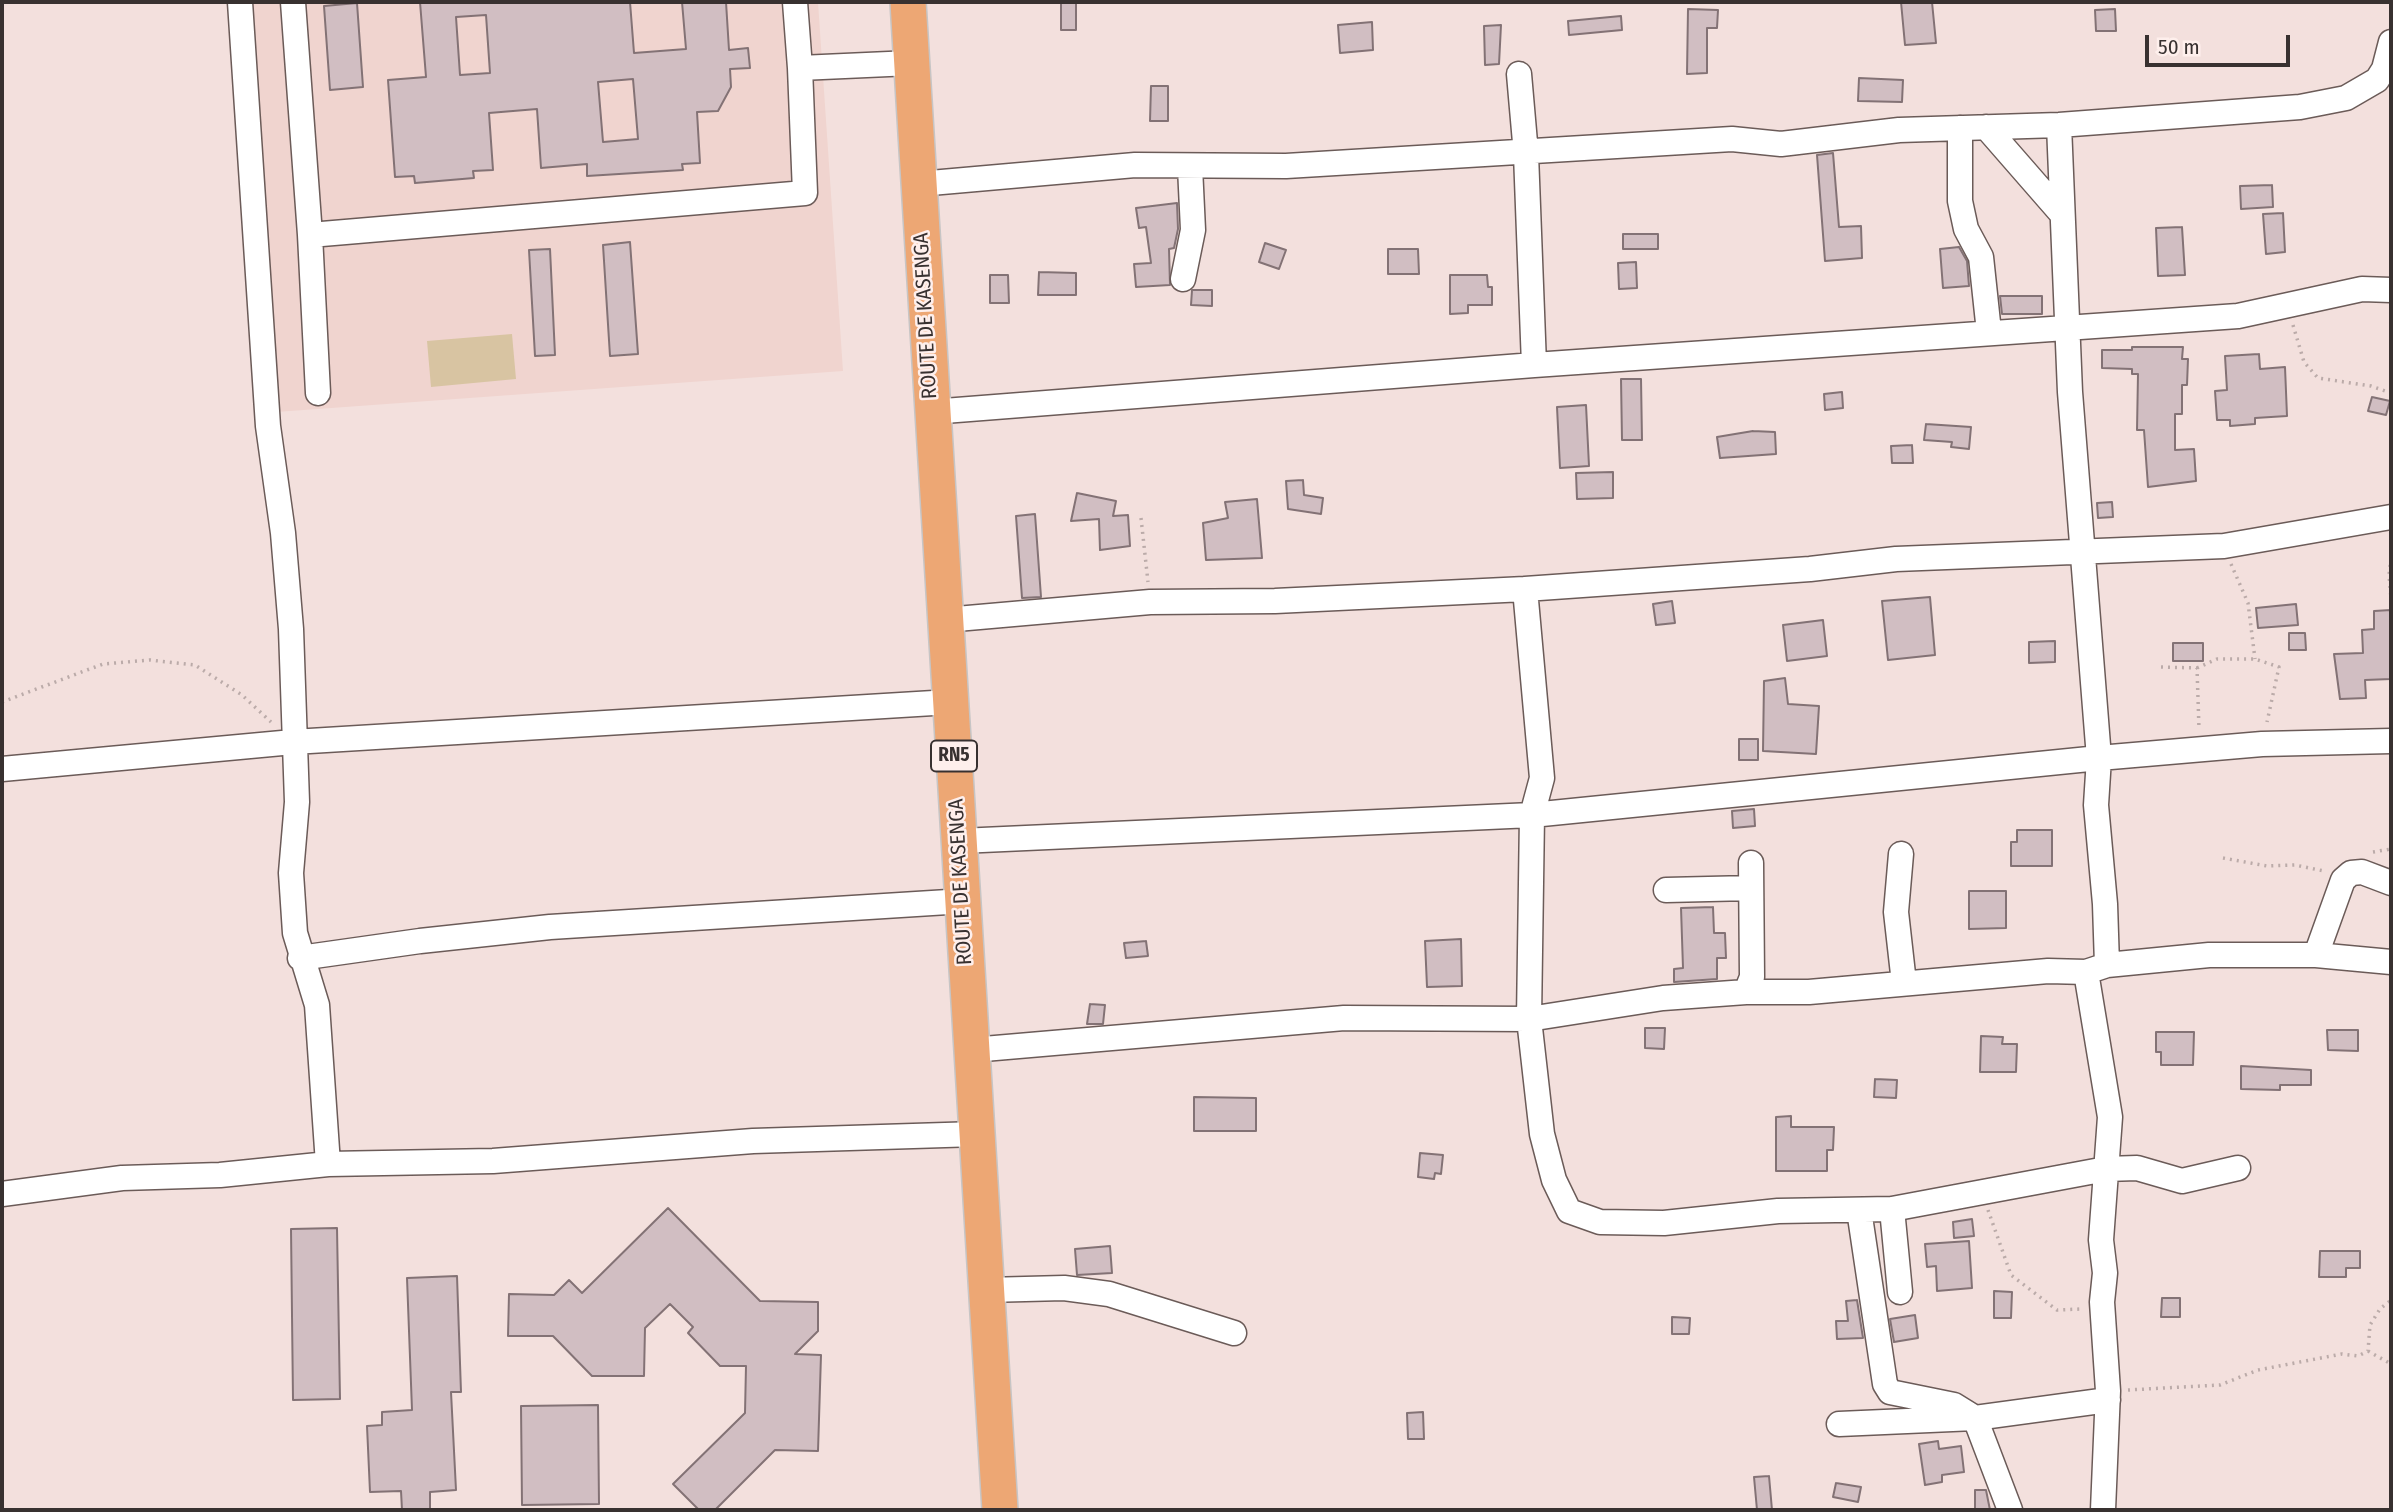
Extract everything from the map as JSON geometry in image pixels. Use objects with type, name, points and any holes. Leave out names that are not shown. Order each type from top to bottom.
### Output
[{"type":"highway","name":"ROUTE DE KASENGA","points":[[908,2],[1000,1510]]},
{"type":"street","points":[[240,2],[268,426],[283,533],[291,629],[293,743],[298,802],[291,873],[295,933],[300,958],[312,983],[317,1005],[328,1164]]},
{"type":"street","points":[[293,2],[318,393]]},
{"type":"street","points":[[310,235],[805,193],[795,2]]},
{"type":"street","points":[[919,184],[989,180],[1100,167],[1190,167],[1526,153],[1732,139],[1781,144],[1899,131],[2059,125],[2324,104],[2346,98],[2377,80],[2390,50]]},
{"type":"street","points":[[800,68],[911,63]]},
{"type":"street","points":[[1519,74],[1526,153],[1534,365]]},
{"type":"street","points":[[2059,125],[2061,213],[2082,553],[2099,758],[2096,806],[2105,904],[2096,969],[2110,1117],[2101,1240],[2105,1273],[2108,1396],[2103,1510]]},
{"type":"street","points":[[1986,127],[2061,213]]},
{"type":"street","points":[[1960,128],[1960,201],[1966,229],[1981,257],[1989,332]]},
{"type":"street","points":[[1183,279],[1193,230],[1190,167]]},
{"type":"street","points":[[931,412],[1534,365],[2238,316],[2362,289],[2391,290]]},
{"type":"street","points":[[945,620],[1150,602],[1275,601],[1525,589],[1810,569],[1896,559],[2224,546],[2391,517]]},
{"type":"street","points":[[1525,589],[1542,778],[1532,815],[1528,1018],[1542,1134],[1554,1180],[1569,1211],[1600,1222],[1664,1223],[1778,1211],[1892,1209],[2106,1169],[2137,1168],[2182,1181],[2238,1168]]},
{"type":"street","points":[[2,769],[293,743],[950,702]]},
{"type":"street","points":[[960,841],[1532,815],[2099,758],[2262,744],[2391,741]]},
{"type":"street","points":[[1901,854],[1896,912],[1904,983]]},
{"type":"street","points":[[1746,992],[1752,976],[1751,863]]},
{"type":"street","points":[[2316,955],[2343,880],[2351,873],[2362,872],[2391,883]]},
{"type":"street","points":[[1666,890],[1751,888]]},
{"type":"street","points":[[300,958],[420,941],[551,927],[964,901]]},
{"type":"street","points":[[972,1050],[1344,1018],[1528,1018],[1663,998],[1746,992],[1810,992],[2096,969],[2209,955],[2316,955],[2391,962]]},
{"type":"street","points":[[2,1194],[122,1178],[220,1175],[328,1164],[493,1161],[753,1141],[977,1135]]},
{"type":"street","points":[[1892,1209],[1900,1292]]},
{"type":"street","points":[[1859,1210],[1888,1389],[1916,1399],[1954,1405],[1975,1419],[2010,1510]]},
{"type":"street","points":[[986,1290],[1064,1288],[1109,1294],[1152,1304],[1234,1333]]},
{"type":"street","points":[[1839,1424],[1975,1419],[2108,1396]]},
{"type":"path","points":[[2287,307],[2304,362],[2318,378],[2371,386],[2391,393]]},
{"type":"path","points":[[1141,517],[1150,602]]},
{"type":"path","points":[[2224,546],[2248,603],[2255,659]]},
{"type":"path","points":[[2391,558],[2391,598]]},
{"type":"path","points":[[2161,667],[2197,668],[2217,659],[2255,659],[2279,667],[2262,744]]},
{"type":"path","points":[[2,702],[103,664],[150,660],[195,665],[242,695],[293,743]]},
{"type":"path","points":[[2197,668],[2203,750]]},
{"type":"path","points":[[2223,858],[2267,866],[2319,869],[2343,880]]},
{"type":"path","points":[[1982,1192],[2011,1275],[2057,1310],[2083,1309],[2104,1317]]},
{"type":"path","points":[[2368,1351],[2370,1325],[2380,1309],[2391,1300]]},
{"type":"path","points":[[2368,1351],[2391,1364]]},
{"type":"path","points":[[2108,1396],[2220,1385],[2258,1370],[2342,1354],[2358,1356],[2368,1351]]},
{"type":"shaded area","points":[[247,2],[818,2],[843,371],[276,412]]},
{"type":"shaded area","points":[[512,334],[516,379],[431,387],[427,341]]},
{"type":"building","points":[[420,2],[630,2],[634,53],[686,49],[682,2],[726,2],[729,50],[748,48],[750,68],[730,69],[731,87],[718,111],[697,112],[700,163],[682,164],[683,170],[587,176],[587,164],[541,168],[537,109],[489,113],[493,170],[473,171],[474,178],[415,183],[414,176],[395,177],[388,80],[426,77]],"holes":[[[486,15],[490,73],[460,75],[456,17]],[[633,79],[638,139],[603,142],[598,82]]]},
{"type":"building","points":[[1061,2],[1076,2],[1076,30],[1061,30]]},
{"type":"building","points":[[1901,2],[1932,2],[1936,43],[1905,45]]},
{"type":"building","points":[[357,3],[363,87],[330,90],[324,6]]},
{"type":"building","points":[[1688,9],[1718,10],[1717,28],[1707,28],[1707,73],[1687,74]]},
{"type":"building","points":[[2115,9],[2116,31],[2096,31],[2095,10]]},
{"type":"building","points":[[1621,16],[1622,30],[1569,35],[1568,21]]},
{"type":"building","points":[[1372,22],[1373,50],[1340,53],[1338,25]]},
{"type":"building","points":[[1501,25],[1499,64],[1485,65],[1484,26]]},
{"type":"building","points":[[1859,78],[1903,80],[1902,102],[1858,101]]},
{"type":"building","points":[[1151,86],[1168,86],[1168,121],[1150,121]]},
{"type":"building","points":[[1833,153],[1839,227],[1861,226],[1862,258],[1825,261],[1817,155]]},
{"type":"building","points":[[2272,185],[2273,207],[2241,209],[2240,186]]},
{"type":"building","points":[[1177,203],[1178,229],[1174,248],[1169,249],[1170,285],[1136,287],[1134,264],[1151,263],[1146,227],[1139,228],[1136,208]]},
{"type":"building","points":[[2283,213],[2285,252],[2266,254],[2263,214]]},
{"type":"building","points":[[2182,227],[2185,275],[2158,276],[2156,228]]},
{"type":"building","points":[[1623,234],[1658,234],[1658,249],[1623,249]]},
{"type":"building","points":[[630,242],[638,354],[610,356],[603,245]]},
{"type":"building","points":[[1265,243],[1286,250],[1279,269],[1259,262]]},
{"type":"building","points":[[1959,247],[1967,261],[1969,286],[1943,288],[1940,249]]},
{"type":"building","points":[[550,249],[555,355],[535,356],[529,250]]},
{"type":"building","points":[[1388,249],[1418,249],[1419,274],[1388,274]]},
{"type":"building","points":[[1636,262],[1637,288],[1619,289],[1618,263]]},
{"type":"building","points":[[1039,272],[1076,273],[1076,295],[1038,295]]},
{"type":"building","points":[[990,275],[1008,275],[1009,303],[990,303]]},
{"type":"building","points":[[1450,275],[1487,275],[1488,287],[1492,287],[1492,305],[1468,305],[1468,313],[1450,314]]},
{"type":"building","points":[[1192,290],[1212,290],[1212,306],[1191,305]]},
{"type":"building","points":[[2000,296],[2042,296],[2042,314],[2002,314]]},
{"type":"building","points":[[2132,347],[2183,347],[2182,359],[2188,359],[2187,385],[2182,385],[2182,414],[2175,414],[2175,450],[2194,449],[2196,481],[2148,487],[2144,430],[2137,430],[2138,374],[2132,374],[2132,369],[2102,368],[2102,350],[2132,350]]},
{"type":"building","points":[[2259,354],[2260,369],[2285,367],[2287,416],[2255,418],[2255,424],[2230,426],[2230,420],[2217,420],[2215,391],[2227,390],[2225,356]]},
{"type":"building","points":[[1621,379],[1641,379],[1642,440],[1622,440]]},
{"type":"building","points":[[1842,392],[1843,408],[1825,410],[1824,394]]},
{"type":"building","points":[[2372,397],[2390,401],[2386,415],[2368,411]]},
{"type":"building","points":[[1586,405],[1589,466],[1560,468],[1557,407]]},
{"type":"building","points":[[1926,424],[1971,427],[1969,449],[1951,447],[1952,442],[1924,440]]},
{"type":"building","points":[[1753,431],[1775,432],[1776,454],[1720,458],[1717,437]]},
{"type":"building","points":[[1912,445],[1913,463],[1892,463],[1891,446]]},
{"type":"building","points":[[1613,472],[1613,498],[1577,499],[1576,473]]},
{"type":"building","points":[[1303,480],[1304,495],[1323,498],[1321,514],[1288,509],[1286,481]]},
{"type":"building","points":[[1077,493],[1116,501],[1113,516],[1128,515],[1130,546],[1100,550],[1099,519],[1071,521]]},
{"type":"building","points":[[1257,499],[1262,558],[1206,560],[1203,523],[1228,518],[1225,502]]},
{"type":"building","points":[[2112,502],[2113,517],[2098,518],[2097,503]]},
{"type":"building","points":[[1035,514],[1041,597],[1022,598],[1016,516]]},
{"type":"building","points":[[1930,597],[1935,655],[1888,660],[1882,601]]},
{"type":"building","points":[[1672,601],[1675,623],[1656,625],[1653,604]]},
{"type":"building","points":[[2296,604],[2298,625],[2258,628],[2256,608]]},
{"type":"building","points":[[2391,610],[2391,679],[2365,680],[2366,698],[2340,699],[2334,654],[2363,653],[2362,630],[2374,629],[2374,611]]},
{"type":"building","points":[[1823,620],[1827,656],[1787,661],[1783,625]]},
{"type":"building","points":[[2289,633],[2305,633],[2306,650],[2289,650]]},
{"type":"building","points":[[2055,641],[2055,662],[2029,663],[2029,642]]},
{"type":"building","points":[[2173,643],[2203,643],[2203,661],[2173,661]]},
{"type":"building","points":[[1785,678],[1788,704],[1819,706],[1816,754],[1763,751],[1764,681]]},
{"type":"building","points":[[1739,739],[1758,739],[1758,760],[1739,760]]},
{"type":"building","points":[[1754,809],[1755,826],[1733,828],[1732,811]]},
{"type":"building","points":[[2017,830],[2052,830],[2052,866],[2011,866],[2011,842],[2017,842]]},
{"type":"building","points":[[1969,891],[2006,891],[2006,928],[1969,929]]},
{"type":"building","points":[[1713,907],[1714,933],[1725,933],[1726,958],[1717,958],[1717,979],[1674,982],[1674,969],[1683,968],[1681,908]]},
{"type":"building","points":[[1461,939],[1462,986],[1427,987],[1425,941]]},
{"type":"building","points":[[1146,941],[1148,956],[1126,958],[1124,943]]},
{"type":"building","points":[[1090,1004],[1105,1005],[1103,1024],[1087,1024]]},
{"type":"building","points":[[1645,1028],[1665,1028],[1664,1049],[1645,1048]]},
{"type":"building","points":[[2327,1030],[2358,1030],[2358,1051],[2328,1050]]},
{"type":"building","points":[[2156,1032],[2194,1032],[2193,1065],[2161,1065],[2161,1052],[2156,1052]]},
{"type":"building","points":[[1981,1036],[2003,1037],[2002,1044],[2017,1044],[2016,1072],[1980,1072]]},
{"type":"building","points":[[2241,1066],[2311,1070],[2311,1085],[2280,1085],[2280,1090],[2241,1089]]},
{"type":"building","points":[[1875,1079],[1897,1080],[1896,1098],[1874,1097]]},
{"type":"building","points":[[1194,1097],[1256,1098],[1256,1131],[1194,1131]]},
{"type":"building","points":[[1791,1116],[1791,1127],[1834,1127],[1833,1150],[1827,1150],[1827,1171],[1776,1171],[1776,1117]]},
{"type":"building","points":[[1420,1153],[1443,1155],[1441,1174],[1435,1173],[1434,1179],[1418,1177]]},
{"type":"building","points":[[668,1208],[760,1301],[818,1302],[818,1331],[795,1354],[821,1355],[818,1451],[775,1450],[715,1510],[699,1510],[673,1484],[745,1413],[746,1366],[720,1366],[688,1333],[693,1327],[670,1304],[645,1328],[644,1376],[592,1376],[553,1336],[508,1336],[509,1294],[554,1295],[569,1280],[582,1293]]},
{"type":"building","points":[[1972,1219],[1974,1236],[1954,1238],[1953,1222]]},
{"type":"building","points":[[337,1228],[340,1399],[293,1400],[291,1229]]},
{"type":"building","points":[[1969,1241],[1972,1288],[1937,1291],[1936,1266],[1927,1267],[1925,1244]]},
{"type":"building","points":[[1110,1246],[1112,1273],[1077,1275],[1075,1249]]},
{"type":"building","points":[[2320,1251],[2360,1251],[2360,1268],[2346,1268],[2346,1277],[2319,1277]]},
{"type":"building","points":[[457,1276],[461,1392],[451,1392],[456,1490],[430,1492],[430,1510],[402,1510],[401,1491],[370,1492],[367,1426],[382,1425],[382,1412],[412,1410],[407,1278]]},
{"type":"building","points":[[1994,1291],[2012,1292],[2011,1318],[1994,1318]]},
{"type":"building","points":[[2162,1298],[2180,1298],[2180,1317],[2161,1317]]},
{"type":"building","points":[[1857,1300],[1863,1338],[1837,1339],[1836,1321],[1848,1321],[1846,1301]]},
{"type":"building","points":[[1915,1315],[1918,1338],[1894,1342],[1890,1319]]},
{"type":"building","points":[[1672,1317],[1690,1318],[1689,1334],[1672,1334]]},
{"type":"building","points":[[598,1405],[599,1504],[522,1505],[521,1406]]},
{"type":"building","points":[[1423,1412],[1424,1439],[1408,1439],[1407,1413]]},
{"type":"building","points":[[1938,1441],[1939,1449],[1961,1446],[1964,1472],[1942,1475],[1942,1482],[1925,1485],[1919,1444]]},
{"type":"building","points":[[1769,1476],[1772,1510],[1757,1510],[1754,1477]]},
{"type":"building","points":[[1836,1483],[1861,1487],[1858,1502],[1833,1497]]},
{"type":"building","points":[[1975,1490],[1986,1490],[1990,1510],[1975,1510]]}]
